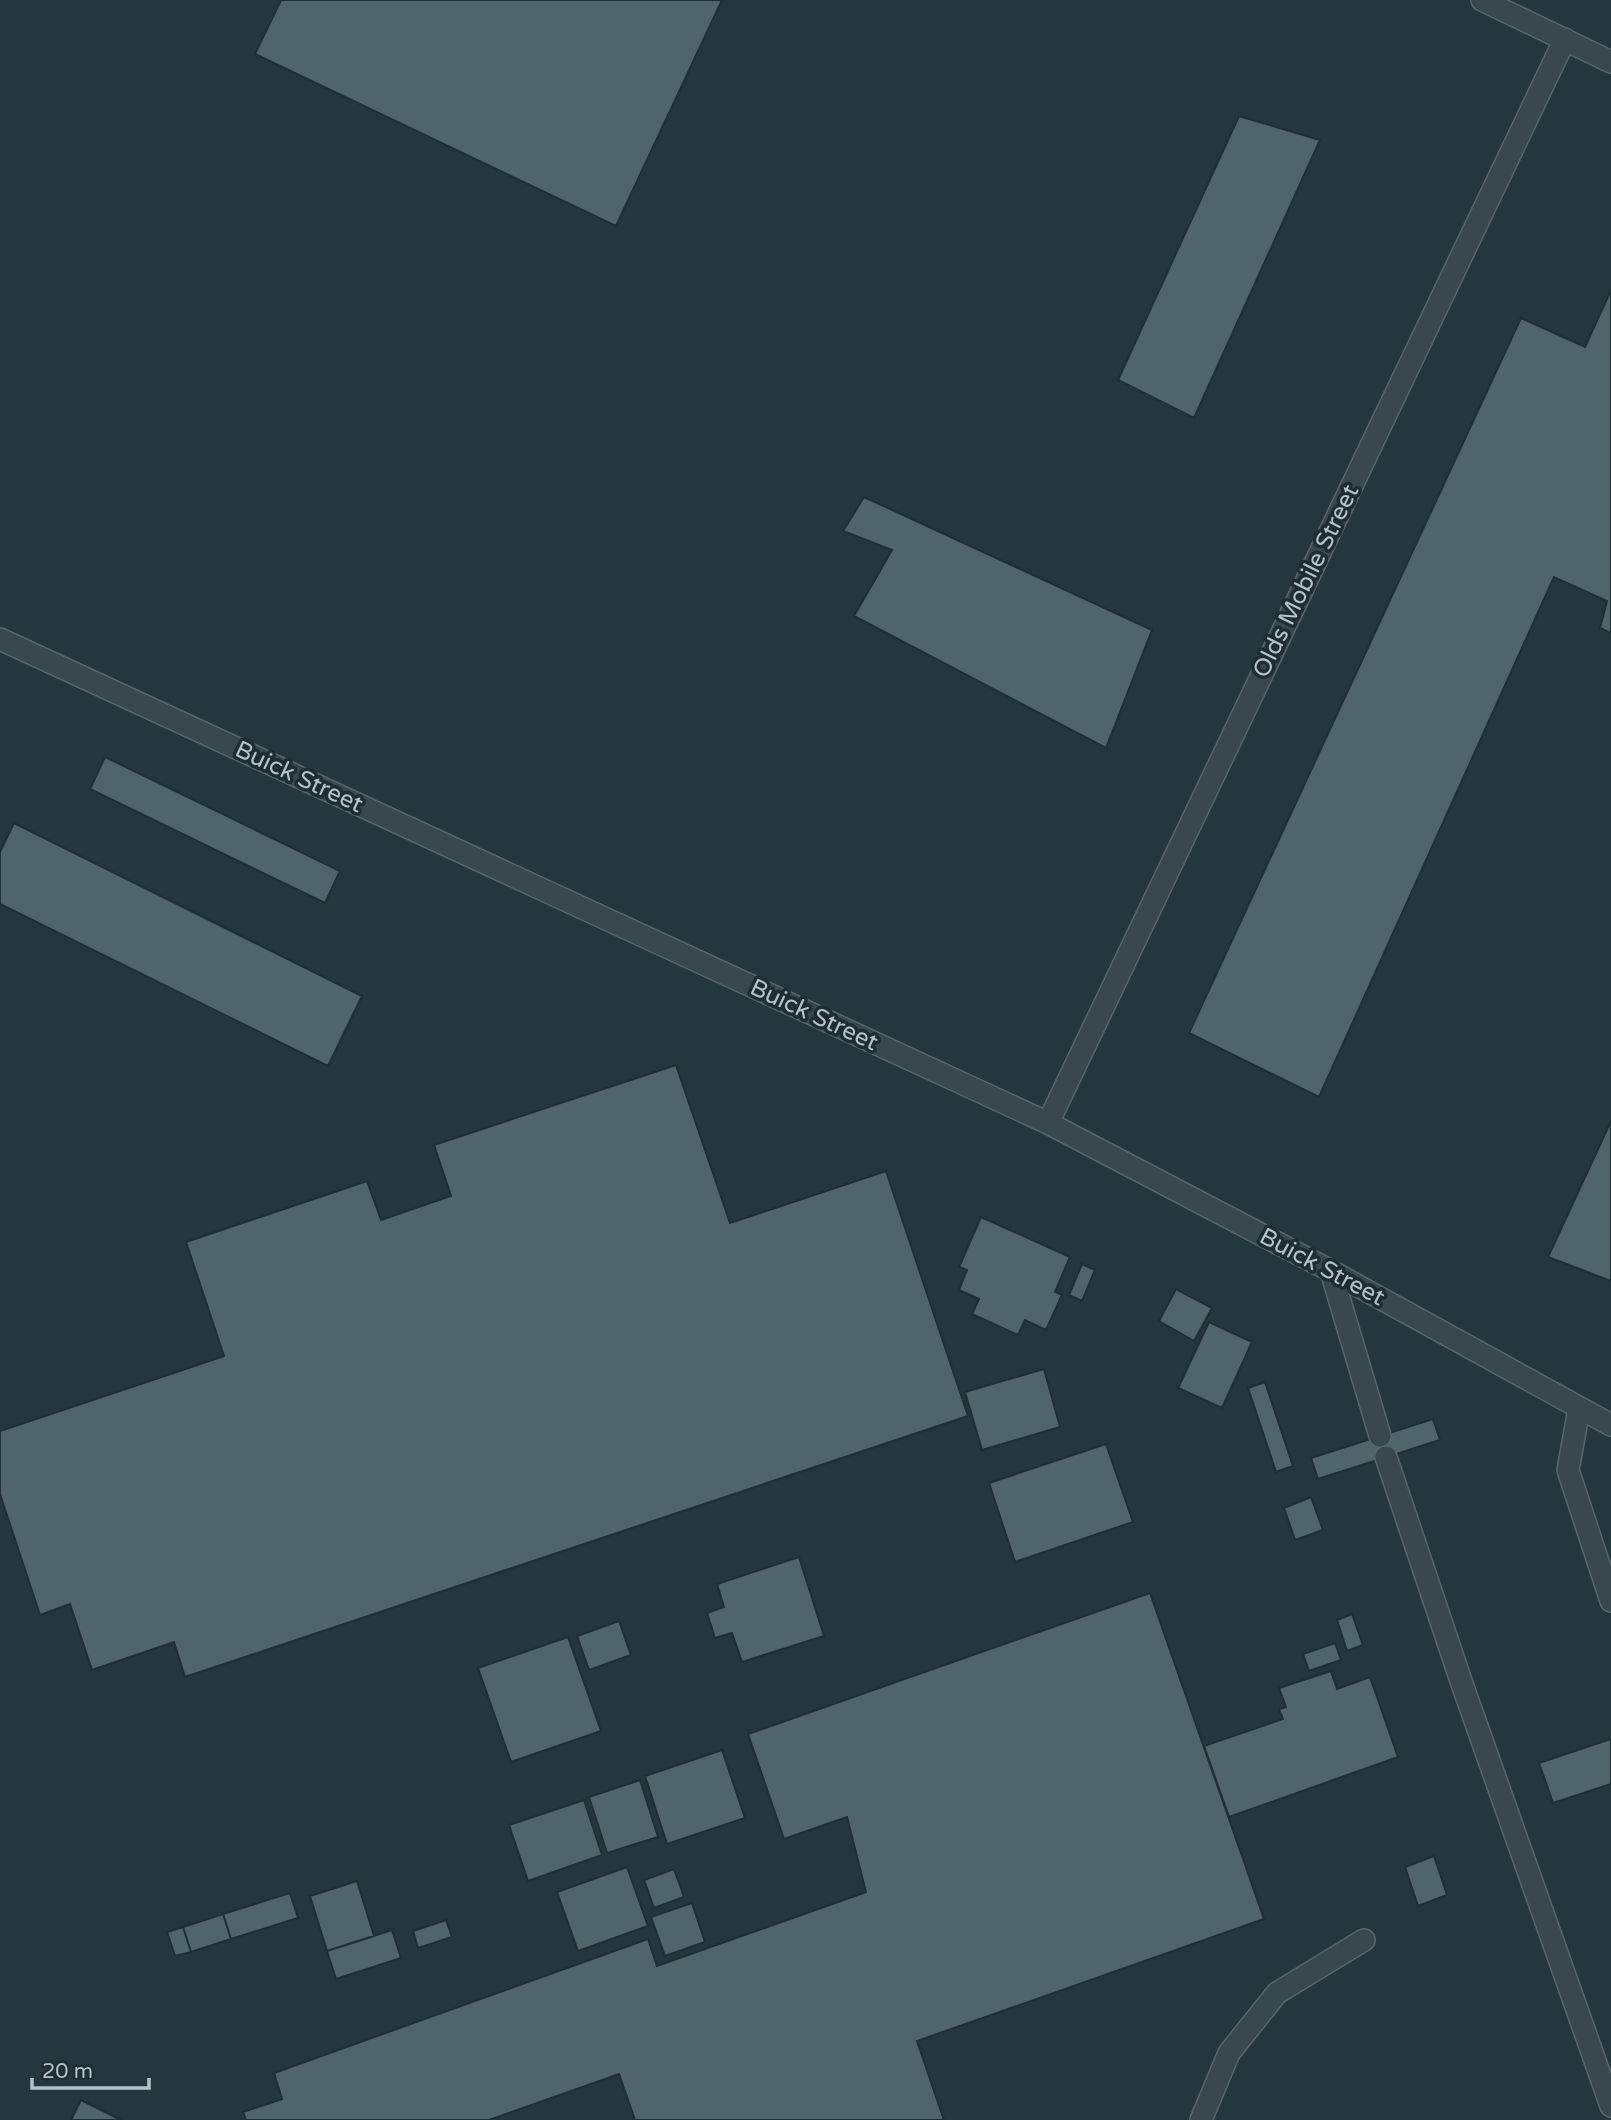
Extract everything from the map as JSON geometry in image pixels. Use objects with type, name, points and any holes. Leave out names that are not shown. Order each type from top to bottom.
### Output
[{"type":"lane","points":[[1482,0],[1611,62]]},
{"type":"lane","name":"Olds Mobile Street","points":[[1048,1124],[1565,39]]},
{"type":"lane","name":"Buick Street","points":[[0,639],[1048,1124],[1331,1271],[1579,1409],[1611,1424]]},
{"type":"lane","points":[[1331,1271],[1380,1436]]},
{"type":"lane","points":[[1579,1409],[1567,1470],[1611,1601]]},
{"type":"lane","points":[[1386,1457],[1461,1681],[1611,2106]]},
{"type":"lane","points":[[1201,2120],[1228,2053],[1277,1993],[1364,1940]]},
{"type":"building","points":[[281,0],[722,0],[616,226],[255,54]]},
{"type":"building","points":[[1239,116],[1320,140],[1194,418],[1118,380]]},
{"type":"building","points":[[1611,290],[1611,633],[1600,628],[1607,601],[1554,577],[1319,1097],[1189,1033],[1521,318],[1585,347]]},
{"type":"building","points":[[864,497],[1152,630],[1106,748],[854,616],[892,550],[843,531]]},
{"type":"building","points":[[105,757],[340,871],[325,903],[90,789]]},
{"type":"building","points":[[14,823],[362,996],[328,1066],[0,904],[0,852]]},
{"type":"building","points":[[676,1065],[730,1223],[886,1171],[968,1416],[185,1677],[174,1642],[92,1670],[70,1604],[40,1615],[0,1494],[0,1431],[224,1356],[186,1242],[367,1181],[381,1220],[451,1196],[434,1145]]},
{"type":"building","points":[[1611,1121],[1611,1281],[1548,1257]]},
{"type":"building","points":[[981,1217],[1070,1257],[1055,1292],[1062,1295],[1046,1330],[1025,1320],[1018,1335],[972,1314],[979,1299],[959,1290],[967,1270],[959,1267]]},
{"type":"building","points":[[1082,1264],[1095,1270],[1082,1301],[1069,1295]]},
{"type":"building","points":[[1176,1289],[1212,1308],[1194,1341],[1159,1321]]},
{"type":"building","points":[[1209,1322],[1252,1342],[1222,1408],[1178,1388]]},
{"type":"building","points":[[1044,1369],[1060,1427],[982,1450],[965,1392]]},
{"type":"building","points":[[1265,1382],[1293,1466],[1276,1472],[1248,1388]]},
{"type":"building","points":[[1433,1419],[1440,1440],[1318,1479],[1311,1458]]},
{"type":"building","points":[[1106,1444],[1133,1522],[1015,1562],[989,1483]]},
{"type":"building","points":[[1311,1497],[1323,1530],[1295,1540],[1284,1508]]},
{"type":"building","points":[[799,1557],[824,1636],[742,1662],[732,1633],[715,1638],[707,1613],[724,1607],[717,1584]]},
{"type":"building","points":[[1150,1593],[1264,1919],[917,2041],[944,2120],[635,2120],[619,2074],[489,2120],[246,2120],[243,2112],[282,2099],[274,2073],[648,1939],[657,1966],[866,1892],[847,1817],[784,1839],[748,1734]]},
{"type":"building","points":[[1352,1614],[1363,1645],[1347,1651],[1337,1620]]},
{"type":"building","points":[[619,1621],[631,1655],[589,1670],[577,1636]]},
{"type":"building","points":[[568,1637],[601,1731],[511,1762],[478,1668]]},
{"type":"building","points":[[1335,1643],[1341,1660],[1309,1671],[1303,1654]]},
{"type":"building","points":[[1331,1671],[1337,1689],[1370,1677],[1398,1757],[1229,1817],[1204,1746],[1283,1719],[1279,1709],[1286,1707],[1279,1688]]},
{"type":"building","points":[[1611,1739],[1611,1784],[1553,1803],[1539,1763]]},
{"type":"building","points":[[722,1750],[745,1818],[667,1844],[645,1776]]},
{"type":"building","points":[[640,1780],[658,1837],[607,1853],[589,1797]]},
{"type":"building","points":[[584,1800],[602,1855],[528,1881],[509,1825]]},
{"type":"building","points":[[1434,1856],[1447,1895],[1418,1906],[1405,1867]]},
{"type":"building","points":[[627,1867],[648,1926],[578,1951],[557,1892]]},
{"type":"building","points":[[674,1869],[684,1897],[654,1908],[644,1880]]},
{"type":"building","points":[[357,1881],[374,1936],[327,1951],[310,1896]]},
{"type":"building","points":[[290,1893],[298,1918],[231,1939],[223,1914]]},
{"type":"building","points":[[692,1903],[705,1942],[665,1956],[651,1917]]},
{"type":"building","points":[[223,1914],[231,1939],[191,1952],[183,1927]]},
{"type":"building","points":[[446,1920],[452,1937],[418,1948],[413,1931]]},
{"type":"building","points":[[183,1927],[191,1952],[175,1956],[167,1932]]},
{"type":"building","points":[[392,1930],[401,1958],[336,1979],[327,1951]]},
{"type":"building","points":[[81,2100],[121,2120],[71,2120]]}]
